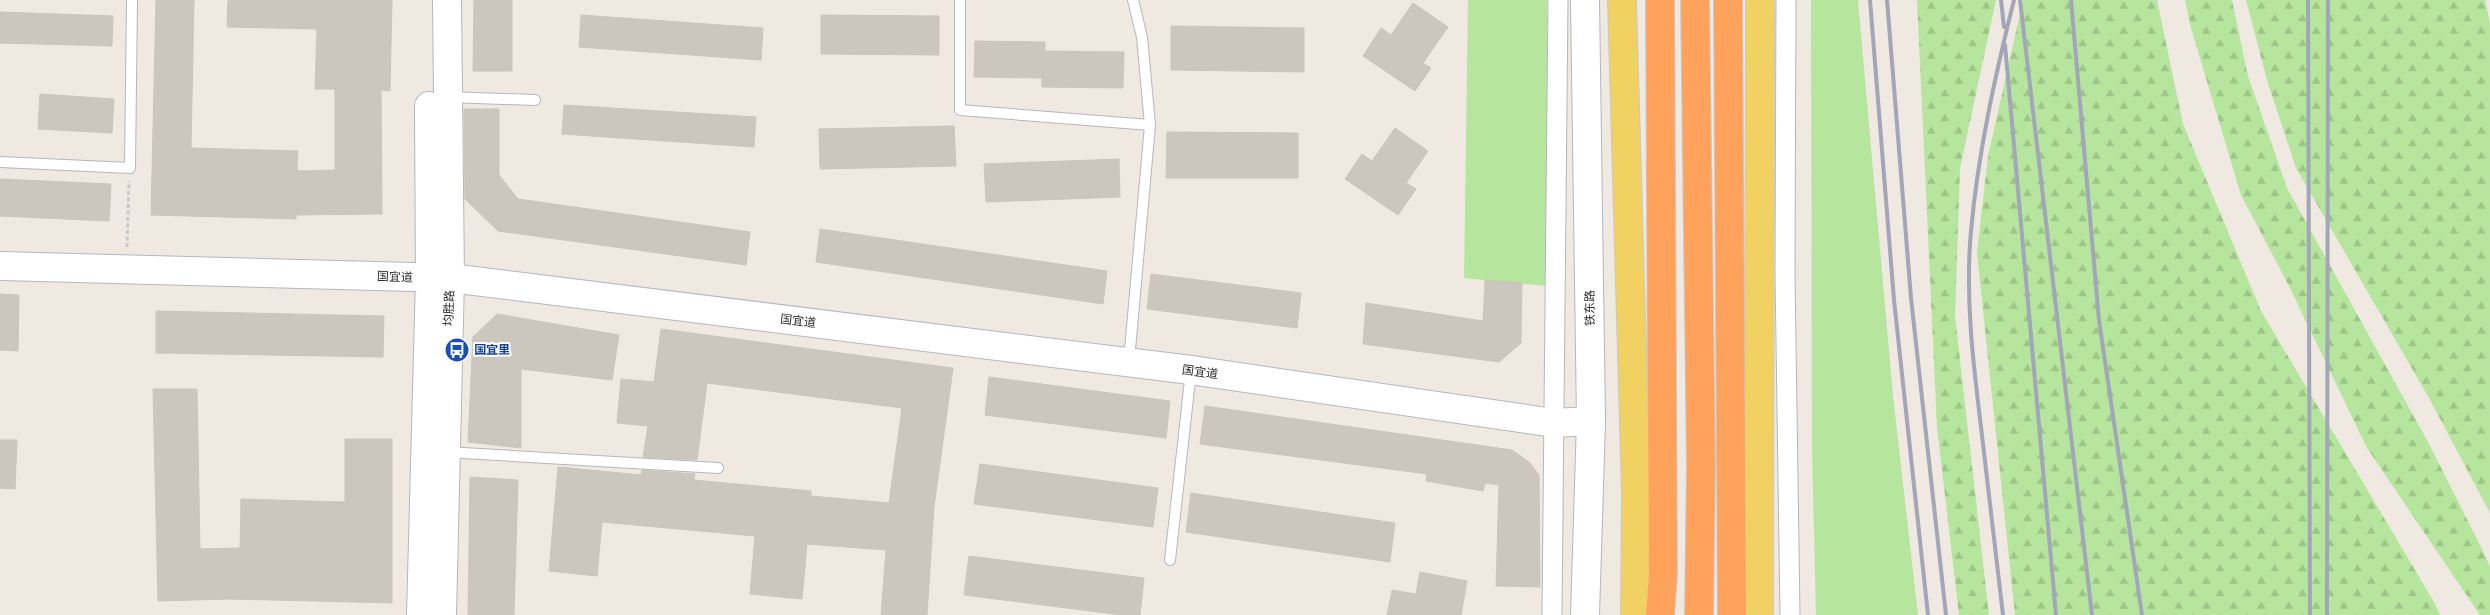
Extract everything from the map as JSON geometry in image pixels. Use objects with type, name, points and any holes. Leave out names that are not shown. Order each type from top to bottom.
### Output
[{"type":"highway","points":[[1660,0],[1663,526],[1660,615]]},
{"type":"highway","points":[[1695,0],[1701,466],[1698,615]]},
{"type":"highway","points":[[1728,0],[1732,615]]},
{"type":"main road","points":[[1622,0],[1636,494],[1635,615]]},
{"type":"main road","points":[[1759,615],[1760,0]]},
{"type":"street","name":"均胜路","points":[[429,0],[445,452],[442,615]]},
{"type":"street","name":"均胜路","points":[[421,615],[448,97],[447,0]]},
{"type":"street","points":[[1552,615],[1558,0]]},
{"type":"street","name":"铁东路","points":[[1585,0],[1591,421],[1585,615]]},
{"type":"street","points":[[1786,0],[1785,274],[1790,615]]},
{"type":"street","name":"国宜道","points":[[0,266],[440,278],[1191,370],[1554,423],[1591,421]]},
{"type":"lane","points":[[0,162],[130,168],[132,0]]},
{"type":"lane","points":[[960,0],[960,110],[1150,125]]},
{"type":"lane","points":[[1129,362],[1150,125],[1142,37],[1133,0]]},
{"type":"lane","points":[[448,97],[536,100]]},
{"type":"lane","points":[[1170,560],[1191,370]]},
{"type":"lane","points":[[445,452],[718,468]]},
{"type":"path","points":[[126,268],[130,168]]},
{"type":"green space","points":[[1468,0],[1547,0],[1547,286],[1464,278]]},
{"type":"green space","points":[[1811,0],[1858,0],[1893,396],[1918,615],[1816,615],[1812,448]]},
{"type":"green space","points":[[1917,0],[1996,0],[1960,168],[1955,316],[1989,615],[1959,615],[1937,427]]},
{"type":"green space","points":[[2023,0],[2157,0],[2183,124],[2261,311],[2440,615],[2015,615],[1977,253],[1988,156]]},
{"type":"green space","points":[[2185,0],[2232,0],[2248,76],[2287,188],[2429,444],[2481,547],[2490,567],[2490,615],[2480,615],[2367,448],[2289,286],[2241,195],[2191,28]]},
{"type":"green space","points":[[2246,0],[2485,0],[2490,24],[2490,513],[2429,398],[2296,168],[2267,80]]},
{"type":"building","points":[[156,0],[194,0],[191,148],[298,151],[297,171],[335,170],[335,89],[315,89],[317,29],[227,27],[228,0],[392,0],[390,91],[381,90],[382,214],[296,215],[296,219],[151,215]]},
{"type":"building","points":[[474,0],[512,0],[512,71],[473,71]]},
{"type":"building","points":[[1413,3],[1448,27],[1423,63],[1431,68],[1415,91],[1363,56],[1381,28],[1391,35]]},
{"type":"building","points":[[0,12],[113,16],[112,46],[0,43]]},
{"type":"building","points":[[581,15],[763,28],[761,60],[579,47]]},
{"type":"building","points":[[821,15],[939,16],[939,55],[821,54]]},
{"type":"building","points":[[1171,26],[1304,28],[1304,72],[1171,70]]},
{"type":"building","points":[[975,41],[1045,42],[1045,51],[1124,52],[1123,88],[1042,87],[1042,78],[974,77]]},
{"type":"building","points":[[40,94],[114,99],[112,133],[38,129]]},
{"type":"building","points":[[564,105],[756,117],[754,147],[562,134]]},
{"type":"building","points":[[464,109],[499,109],[499,175],[518,199],[750,232],[746,265],[498,231],[465,199]]},
{"type":"building","points":[[954,126],[956,166],[820,169],[819,129]]},
{"type":"building","points":[[1395,128],[1428,151],[1406,183],[1416,189],[1398,215],[1345,179],[1362,154],[1372,161]]},
{"type":"building","points":[[1167,132],[1298,133],[1298,178],[1166,178]]},
{"type":"building","points":[[1119,159],[1120,197],[986,202],[984,164]]},
{"type":"building","points":[[0,179],[111,184],[109,221],[0,216]]},
{"type":"building","points":[[820,229],[1107,271],[1103,304],[816,262]]},
{"type":"building","points":[[1151,274],[1301,293],[1297,328],[1147,309]]},
{"type":"building","points":[[1485,280],[1522,283],[1521,343],[1499,362],[1363,344],[1366,303],[1483,321]]},
{"type":"building","points":[[0,294],[19,295],[18,351],[0,350]]},
{"type":"building","points":[[156,311],[384,316],[383,357],[156,353]]},
{"type":"building","points":[[497,314],[619,335],[612,380],[521,369],[521,448],[468,442],[473,337]]},
{"type":"building","points":[[661,329],[953,368],[934,507],[927,615],[881,615],[886,550],[807,544],[802,599],[750,594],[755,536],[602,522],[597,576],[549,571],[558,467],[641,475],[642,470],[695,474],[694,480],[811,491],[811,496],[889,503],[902,408],[707,383],[697,460],[643,457],[648,426],[617,423],[621,379],[654,382]]},
{"type":"building","points":[[989,377],[1170,401],[1166,438],[985,415]]},
{"type":"building","points":[[153,389],[197,389],[200,549],[240,548],[241,499],[345,502],[345,439],[392,439],[392,603],[230,599],[158,601]]},
{"type":"building","points":[[1205,406],[1512,450],[1529,462],[1539,475],[1540,587],[1496,586],[1499,485],[1485,483],[1483,491],[1426,481],[1427,474],[1200,444]]},
{"type":"building","points":[[0,440],[17,440],[15,489],[0,488]]},
{"type":"building","points":[[980,464],[1158,488],[1153,527],[974,504]]},
{"type":"building","points":[[470,477],[518,480],[514,615],[468,615]]},
{"type":"building","points":[[1191,493],[1395,523],[1390,562],[1186,532]]},
{"type":"building","points":[[969,556],[1144,578],[1140,615],[1122,615],[964,595]]},
{"type":"building","points":[[1420,572],[1467,581],[1461,615],[1387,615],[1392,590],[1416,594]]},
{"type":"railway","points":[[1870,0],[1894,300],[1928,615]]},
{"type":"railway","points":[[1887,0],[1911,298],[1946,615]]},
{"type":"railway","points":[[2001,0],[2004,27]]},
{"type":"railway","points":[[2003,615],[1975,378],[1969,304],[1969,255],[1974,202],[1983,144],[2014,0]]},
{"type":"railway","points":[[2020,0],[2092,615]]},
{"type":"railway","points":[[2071,0],[2099,320],[2142,615]]},
{"type":"railway","points":[[2308,0],[2310,615]]},
{"type":"railway","points":[[2327,615],[2328,0]]},
{"type":"railway","points":[[2005,45],[2056,615]]},
{"type":"place","name":"国宜里","points":[[457,350]]}]
